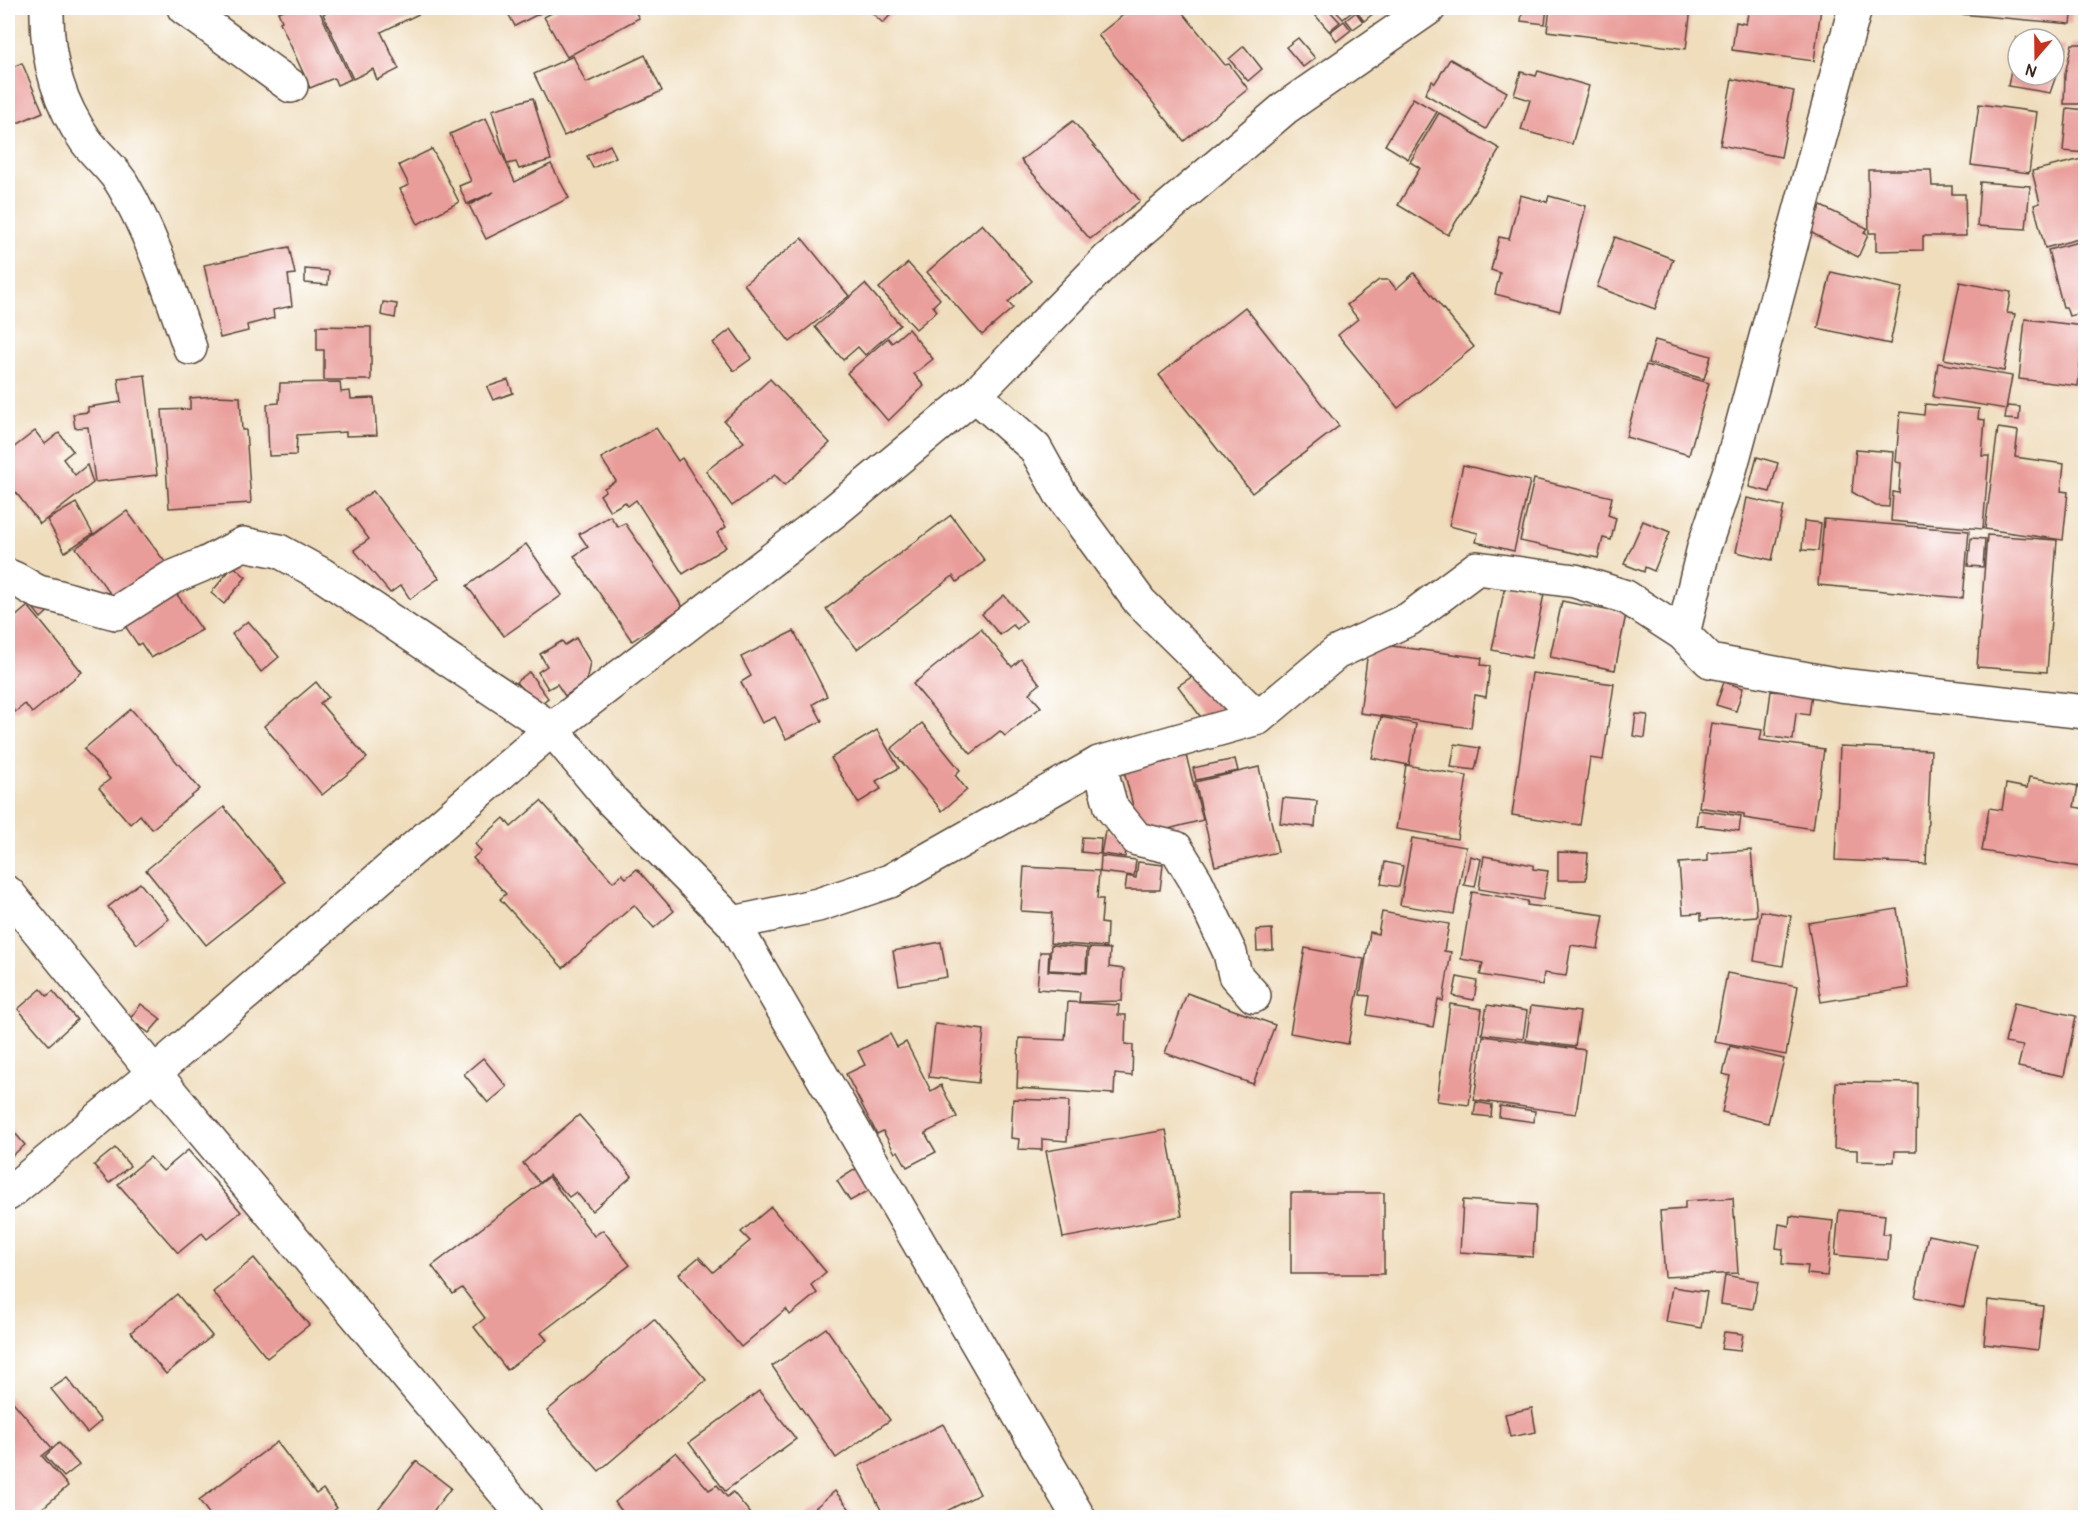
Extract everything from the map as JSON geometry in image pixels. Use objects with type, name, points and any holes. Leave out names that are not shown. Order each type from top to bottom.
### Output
[{"type":"street","points":[[46,8],[46,36],[53,71],[66,109],[86,141],[123,184],[148,236],[190,348]]},
{"type":"street","points":[[183,8],[291,86]]},
{"type":"street","points":[[8,1194],[154,1073],[552,729],[832,513],[975,395],[1125,244],[1285,108],[1429,8]]},
{"type":"street","points":[[1683,634],[1704,547],[1730,470],[1855,8]]},
{"type":"street","points":[[975,395],[1035,448],[1060,493],[1140,602],[1258,718]]},
{"type":"street","points":[[8,576],[29,584],[39,592],[51,593],[116,613],[171,578],[207,563],[243,544],[279,551],[321,574],[552,729],[611,800],[733,923],[1079,1518]]},
{"type":"street","points":[[733,923],[818,905],[890,881],[1100,763],[1258,718],[1336,653],[1409,619],[1477,568],[1575,581],[1626,597],[1683,634],[1710,661],[1840,685],[2085,712]]},
{"type":"street","points":[[1100,763],[1111,807],[1137,839],[1176,848],[1197,881],[1230,953],[1235,975],[1254,996]]},
{"type":"street","points":[[8,893],[154,1073],[526,1518]]},
{"type":"building","points":[[289,8],[318,8],[351,79],[337,85],[334,78],[310,88],[280,22],[282,21],[278,12]]},
{"type":"building","points":[[335,8],[431,8],[381,32],[399,69],[377,80],[373,69],[353,79],[323,14]]},
{"type":"building","points":[[505,8],[550,8],[515,26]]},
{"type":"building","points":[[561,8],[633,8],[639,18],[567,57],[544,17]]},
{"type":"building","points":[[876,8],[890,8],[894,11],[883,23],[871,12]]},
{"type":"building","points":[[1132,8],[1179,8],[1225,65],[1229,64],[1248,89],[1184,141],[1098,35]]},
{"type":"building","points":[[1309,8],[1327,8],[1340,22],[1329,31]]},
{"type":"building","points":[[1333,8],[1357,8],[1343,19]]},
{"type":"building","points":[[1360,8],[1380,8],[1364,21],[1356,11]]},
{"type":"building","points":[[1523,8],[1547,8],[1545,24],[1521,21]]},
{"type":"building","points":[[1550,8],[1691,8],[1686,49],[1547,31]]},
{"type":"building","points":[[1749,8],[1821,8],[1814,61],[1732,50],[1736,22],[1746,24]]},
{"type":"building","points":[[1917,8],[2073,8],[2071,24],[1916,10]]},
{"type":"building","points":[[1356,12],[1363,22],[1353,29],[1346,20]]},
{"type":"building","points":[[1344,21],[1351,30],[1337,41],[1330,32]]},
{"type":"building","points":[[1298,38],[1315,58],[1303,67],[1286,47]]},
{"type":"building","points":[[2072,44],[2086,44],[2086,104],[2064,104],[2066,70]]},
{"type":"building","points":[[1244,46],[1262,69],[1248,81],[1229,59]]},
{"type":"building","points":[[645,55],[662,91],[564,136],[534,74],[573,56],[586,83]]},
{"type":"building","points":[[1450,59],[1507,92],[1486,129],[1425,94],[1432,81],[1435,83]]},
{"type":"building","points":[[22,63],[43,112],[8,127],[8,69]]},
{"type":"building","points":[[1538,71],[1589,86],[1572,144],[1521,130],[1530,100],[1514,95],[1521,72],[1536,76]]},
{"type":"building","points":[[1732,79],[1794,91],[1781,157],[1720,145]]},
{"type":"building","points":[[2014,87],[2052,87],[2050,93]]},
{"type":"building","points":[[533,98],[551,160],[519,169],[516,162],[507,164],[492,110]]},
{"type":"building","points":[[1413,98],[1437,112],[1408,159],[1385,145]]},
{"type":"building","points":[[1979,104],[2037,112],[2029,173],[1971,165]]},
{"type":"building","points":[[2067,108],[2086,110],[2086,153],[2063,151]]},
{"type":"building","points":[[1439,113],[1500,149],[1448,235],[1398,205],[1420,168],[1410,162]]},
{"type":"building","points":[[486,118],[515,182],[551,164],[569,198],[486,239],[469,205],[494,192],[467,204],[459,186],[471,181],[450,134]]},
{"type":"building","points":[[1073,121],[1140,201],[1090,239],[1021,160]]},
{"type":"building","points":[[610,145],[616,157],[593,168],[587,156]]},
{"type":"building","points":[[432,149],[459,202],[418,224],[400,189],[409,185],[399,165]]},
{"type":"building","points":[[2086,158],[2086,237],[2045,248],[2034,205],[2040,203],[2032,171]]},
{"type":"building","points":[[1868,170],[1931,170],[1932,186],[1952,186],[1952,194],[1965,194],[1966,236],[1923,236],[1923,250],[1876,251],[1876,233],[1869,233]]},
{"type":"building","points":[[1980,182],[2030,186],[2026,229],[1977,226]]},
{"type":"building","points":[[1520,195],[1547,202],[1549,196],[1586,206],[1560,311],[1495,294],[1500,273],[1491,270],[1499,237],[1509,239]]},
{"type":"building","points":[[1821,206],[1867,228],[1864,233],[1868,235],[1858,257],[1808,231]]},
{"type":"building","points":[[982,224],[1032,281],[1008,302],[1013,308],[982,335],[927,272]]},
{"type":"building","points":[[1615,237],[1673,259],[1655,309],[1597,287]]},
{"type":"building","points":[[802,238],[849,296],[790,342],[744,284]]},
{"type":"building","points":[[2086,240],[2086,312],[2069,316],[2066,307],[2063,307],[2048,250]]},
{"type":"building","points":[[289,247],[295,274],[288,275],[292,306],[273,310],[274,318],[247,325],[248,331],[220,338],[204,265]]},
{"type":"building","points":[[908,263],[940,299],[933,306],[937,311],[916,329],[879,288]]},
{"type":"building","points":[[305,269],[329,271],[328,285],[305,283]]},
{"type":"building","points":[[1831,272],[1902,288],[1890,344],[1818,328]]},
{"type":"building","points":[[1414,273],[1474,347],[1398,408],[1338,335],[1358,319],[1347,305],[1379,280],[1389,280],[1396,289]]},
{"type":"building","points":[[1960,282],[2011,292],[2007,313],[2015,314],[2004,371],[1944,359]]},
{"type":"building","points":[[865,284],[900,325],[865,355],[858,347],[843,360],[815,327]]},
{"type":"building","points":[[383,302],[397,304],[395,318],[381,315]]},
{"type":"building","points":[[1245,307],[1339,426],[1252,493],[1159,375]]},
{"type":"building","points":[[2025,319],[2084,326],[2078,386],[2019,379]]},
{"type":"building","points":[[317,326],[371,327],[371,380],[324,380],[324,350],[317,350]]},
{"type":"building","points":[[731,329],[752,358],[734,371],[713,343]]},
{"type":"building","points":[[908,329],[933,359],[914,374],[924,386],[888,421],[847,373],[888,338],[892,343]]},
{"type":"building","points":[[1655,340],[1711,356],[1704,379],[1648,363]]},
{"type":"building","points":[[1938,363],[2012,376],[2006,409],[1933,397]]},
{"type":"building","points":[[1646,365],[1709,383],[1689,455],[1626,437]]},
{"type":"building","points":[[145,375],[157,475],[95,482],[88,427],[75,428],[73,414],[88,412],[88,407],[121,402],[118,378]]},
{"type":"building","points":[[770,379],[830,443],[785,485],[775,475],[732,506],[706,471],[744,442],[724,421]]},
{"type":"building","points":[[508,380],[513,393],[493,400],[487,387]]},
{"type":"building","points":[[340,382],[341,392],[350,391],[351,399],[374,398],[377,435],[346,436],[346,432],[297,435],[296,455],[269,456],[267,404],[279,403],[280,383]]},
{"type":"building","points":[[240,397],[242,430],[246,430],[251,503],[169,508],[162,410],[190,409],[190,398]]},
{"type":"building","points":[[1925,404],[1979,409],[1978,419],[1985,420],[1982,456],[1989,456],[1983,529],[1891,521],[1893,492],[1899,493],[1901,463],[1896,462],[1900,412],[1924,415]]},
{"type":"building","points":[[2007,406],[2020,407],[2019,420],[2005,419]]},
{"type":"building","points":[[656,428],[678,461],[682,458],[726,527],[717,533],[726,547],[683,574],[636,500],[628,506],[625,502],[610,511],[600,495],[605,491],[604,488],[616,481],[601,458]]},
{"type":"building","points":[[1998,428],[2018,431],[2015,457],[2064,464],[2061,491],[2068,492],[2063,540],[1985,529]]},
{"type":"building","points":[[35,431],[45,444],[59,433],[73,451],[63,459],[75,475],[87,465],[93,483],[40,524],[8,482],[8,452]]},
{"type":"building","points":[[1856,449],[1893,452],[1889,507],[1876,506],[1852,492]]},
{"type":"building","points":[[1757,457],[1778,463],[1770,492],[1749,487]]},
{"type":"building","points":[[1463,465],[1530,481],[1514,551],[1476,542],[1478,533],[1449,526]]},
{"type":"building","points":[[1534,479],[1612,497],[1608,515],[1616,518],[1611,540],[1603,538],[1598,558],[1520,541]]},
{"type":"building","points":[[373,491],[439,578],[410,599],[401,585],[390,593],[354,550],[369,539],[347,509]]},
{"type":"building","points":[[1747,498],[1784,506],[1772,560],[1736,552]]},
{"type":"building","points":[[76,503],[93,534],[65,552],[47,520]]},
{"type":"building","points":[[127,511],[171,570],[121,608],[76,548]]},
{"type":"building","points":[[951,515],[985,561],[957,582],[953,576],[857,649],[826,609]]},
{"type":"building","points":[[610,516],[618,527],[625,523],[683,607],[632,641],[574,556],[588,547],[579,534]]},
{"type":"building","points":[[1824,519],[1969,531],[1963,598],[1818,585]]},
{"type":"building","points":[[1643,521],[1670,532],[1654,571],[1645,567],[1644,572],[1624,564]]},
{"type":"building","points":[[1804,521],[1821,523],[1818,551],[1802,550]]},
{"type":"building","points":[[1987,535],[2057,540],[2047,672],[1977,667]]},
{"type":"building","points":[[1971,538],[1985,539],[1983,567],[1968,566]]},
{"type":"building","points":[[526,544],[562,595],[504,636],[467,586]]},
{"type":"building","points":[[233,566],[246,577],[224,604],[211,593]]},
{"type":"building","points":[[171,586],[202,630],[151,658],[141,643],[138,645],[121,620]]},
{"type":"building","points":[[1505,586],[1544,594],[1531,658],[1492,650]]},
{"type":"building","points":[[1004,595],[1026,621],[1017,629],[1013,625],[1000,635],[982,614]]},
{"type":"building","points":[[1562,601],[1626,614],[1615,670],[1550,657]]},
{"type":"building","points":[[30,604],[52,608],[41,618]]},
{"type":"building","points":[[28,606],[82,672],[32,713],[25,704],[15,712],[8,703],[8,623]]},
{"type":"building","points":[[248,621],[279,657],[261,672],[232,634]]},
{"type":"building","points":[[981,629],[1012,667],[1021,659],[1040,684],[1029,693],[1041,707],[1005,736],[1000,731],[971,754],[913,684]]},
{"type":"building","points":[[794,631],[827,696],[813,704],[822,721],[786,739],[775,717],[762,723],[741,682],[751,676],[741,657]]},
{"type":"building","points":[[576,638],[590,662],[586,683],[565,696],[557,684],[548,689],[538,672],[547,666],[540,654],[562,641],[565,645]]},
{"type":"building","points":[[1369,643],[1482,658],[1481,665],[1490,666],[1486,697],[1475,695],[1471,728],[1360,713]]},
{"type":"building","points":[[1202,670],[1234,714],[1211,731],[1178,686]]},
{"type":"building","points":[[529,672],[548,698],[537,707],[516,682]]},
{"type":"building","points":[[1532,673],[1614,684],[1603,760],[1590,758],[1580,825],[1512,815]]},
{"type":"building","points":[[316,682],[328,697],[320,703],[367,758],[322,795],[264,726]]},
{"type":"building","points":[[1724,682],[1743,688],[1736,711],[1716,705]]},
{"type":"building","points":[[1771,691],[1812,694],[1809,715],[1796,713],[1793,740],[1765,736]]},
{"type":"building","points":[[131,709],[200,789],[152,829],[140,815],[130,824],[99,788],[110,779],[84,749]]},
{"type":"building","points":[[1636,714],[1648,715],[1645,738],[1633,736]]},
{"type":"building","points":[[1381,717],[1416,724],[1409,765],[1372,758]]},
{"type":"building","points":[[922,723],[960,770],[955,775],[967,790],[942,811],[891,749]]},
{"type":"building","points":[[1711,723],[1762,730],[1760,740],[1824,749],[1813,829],[1744,818],[1744,814],[1699,807]]},
{"type":"building","points":[[877,730],[899,768],[876,781],[881,789],[858,803],[831,758]]},
{"type":"building","points":[[1183,744],[1203,820],[1141,836],[1121,760]]},
{"type":"building","points":[[1455,744],[1480,748],[1475,770],[1451,767]]},
{"type":"building","points":[[1840,746],[1931,750],[1926,864],[1835,860]]},
{"type":"building","points":[[1235,759],[1238,771],[1196,780],[1193,768]]},
{"type":"building","points":[[1406,765],[1467,776],[1457,839],[1396,829]]},
{"type":"building","points":[[1259,767],[1278,852],[1215,866],[1195,782]]},
{"type":"building","points":[[2029,777],[2078,786],[2074,807],[2086,809],[2086,868],[1982,851],[1989,808],[2002,810],[2006,784],[2027,788]]},
{"type":"building","points":[[1283,798],[1317,801],[1315,827],[1280,823]]},
{"type":"building","points":[[541,801],[613,882],[622,874],[626,878],[637,869],[674,911],[654,928],[634,905],[563,968],[500,899],[506,894],[473,858],[481,851],[475,844],[504,818],[511,827]]},
{"type":"building","points":[[224,807],[285,882],[206,945],[146,870]]},
{"type":"building","points":[[1698,810],[1741,816],[1739,831],[1696,825]]},
{"type":"building","points":[[1105,831],[1128,833],[1125,857],[1101,854]]},
{"type":"building","points":[[1082,837],[1101,838],[1100,854],[1081,852]]},
{"type":"building","points":[[1412,838],[1466,847],[1454,914],[1400,905]]},
{"type":"building","points":[[1751,850],[1757,916],[1701,920],[1701,913],[1683,914],[1679,863],[1708,861],[1708,853]]},
{"type":"building","points":[[1558,852],[1588,853],[1586,880],[1558,880]]},
{"type":"building","points":[[1101,856],[1136,860],[1134,876],[1100,872]]},
{"type":"building","points":[[1470,856],[1481,859],[1475,887],[1464,885]]},
{"type":"building","points":[[1484,856],[1533,865],[1533,869],[1548,871],[1543,900],[1479,889]]},
{"type":"building","points":[[1138,862],[1163,865],[1160,890],[1125,890],[1127,876],[1136,878]]},
{"type":"building","points":[[1385,862],[1403,866],[1399,887],[1381,884]]},
{"type":"building","points":[[1024,867],[1099,871],[1097,899],[1103,899],[1101,923],[1107,924],[1106,947],[1050,943],[1052,913],[1021,911]]},
{"type":"building","points":[[140,883],[169,919],[137,944],[108,907]]},
{"type":"building","points":[[1472,892],[1528,901],[1527,905],[1604,915],[1598,949],[1571,945],[1566,976],[1544,973],[1542,985],[1480,975],[1483,963],[1461,959]]},
{"type":"building","points":[[1897,909],[1909,988],[1821,1002],[1808,923]]},
{"type":"building","points":[[1761,911],[1791,916],[1783,966],[1754,961]]},
{"type":"building","points":[[1382,912],[1449,924],[1444,951],[1451,952],[1443,1001],[1438,999],[1433,1027],[1367,1015],[1370,996],[1360,995],[1370,932],[1378,934]]},
{"type":"building","points":[[1272,929],[1273,950],[1257,951],[1256,930]]},
{"type":"building","points":[[941,942],[947,977],[899,985],[893,951]]},
{"type":"building","points":[[1051,945],[1087,948],[1086,972],[1049,970]]},
{"type":"building","points":[[1089,948],[1110,949],[1109,967],[1124,969],[1122,1001],[1079,1002],[1080,992],[1037,989],[1040,952],[1049,952],[1048,971],[1087,973]]},
{"type":"building","points":[[1305,948],[1364,959],[1348,1044],[1290,1033]]},
{"type":"building","points":[[1727,973],[1798,986],[1786,1055],[1714,1042]]},
{"type":"building","points":[[1457,977],[1477,981],[1474,1000],[1453,996]]},
{"type":"building","points":[[41,989],[47,996],[53,991],[77,1020],[49,1045],[18,1009]]},
{"type":"building","points":[[1187,993],[1275,1025],[1253,1084],[1165,1053]]},
{"type":"building","points":[[1068,1002],[1119,1005],[1118,1015],[1126,1015],[1125,1044],[1133,1045],[1132,1076],[1115,1074],[1114,1094],[1017,1088],[1019,1038],[1065,1040]]},
{"type":"building","points":[[2014,1003],[2076,1016],[2064,1076],[2018,1067],[2023,1046],[2005,1043]]},
{"type":"building","points":[[141,1004],[161,1019],[149,1033],[130,1019]]},
{"type":"building","points":[[1450,1004],[1482,1009],[1469,1105],[1437,1101]]},
{"type":"building","points":[[1487,1005],[1527,1011],[1523,1039],[1482,1034]]},
{"type":"building","points":[[1531,1006],[1580,1012],[1575,1047],[1526,1040]]},
{"type":"building","points":[[935,1024],[984,1030],[978,1083],[929,1077]]},
{"type":"building","points":[[890,1034],[897,1047],[906,1042],[931,1091],[941,1085],[957,1117],[925,1133],[936,1152],[907,1167],[898,1151],[895,1153],[883,1131],[877,1134],[846,1074],[865,1065],[858,1051]]},
{"type":"building","points":[[1483,1036],[1585,1050],[1576,1114],[1474,1100]]},
{"type":"building","points":[[1730,1046],[1784,1059],[1768,1123],[1722,1112],[1730,1076],[1723,1074]]},
{"type":"building","points":[[483,1058],[507,1087],[488,1103],[464,1074]]},
{"type":"building","points":[[1836,1082],[1917,1083],[1916,1151],[1895,1151],[1894,1162],[1857,1161],[1857,1150],[1834,1149]]},
{"type":"building","points":[[1013,1099],[1069,1101],[1067,1141],[1042,1139],[1042,1150],[1018,1149],[1019,1139],[1011,1138]]},
{"type":"building","points":[[1476,1102],[1492,1105],[1491,1117],[1474,1115]]},
{"type":"building","points":[[1500,1106],[1535,1111],[1534,1122],[1499,1117]]},
{"type":"building","points":[[579,1115],[632,1176],[592,1211],[576,1192],[569,1197],[549,1175],[540,1183],[523,1163]]},
{"type":"building","points":[[8,1125],[25,1145],[8,1159]]},
{"type":"building","points":[[1166,1130],[1182,1216],[1063,1238],[1046,1151]]},
{"type":"building","points":[[115,1148],[130,1166],[109,1183],[94,1165]]},
{"type":"building","points":[[188,1150],[241,1212],[207,1239],[202,1233],[178,1253],[118,1184],[150,1157],[163,1171]]},
{"type":"building","points":[[857,1168],[870,1190],[850,1201],[837,1181]]},
{"type":"building","points":[[549,1177],[594,1236],[603,1230],[630,1265],[541,1333],[547,1340],[507,1370],[474,1327],[485,1318],[462,1288],[453,1294],[432,1266]]},
{"type":"building","points":[[1291,1193],[1384,1193],[1384,1274],[1291,1274]]},
{"type":"building","points":[[1733,1198],[1738,1273],[1665,1277],[1660,1211],[1685,1209],[1685,1201]]},
{"type":"building","points":[[1463,1200],[1536,1205],[1533,1257],[1460,1252]]},
{"type":"building","points":[[771,1207],[826,1272],[811,1285],[817,1293],[790,1315],[786,1309],[741,1347],[679,1274],[699,1257],[713,1272],[750,1241],[741,1232]]},
{"type":"building","points":[[1839,1210],[1885,1215],[1883,1234],[1890,1234],[1888,1260],[1835,1255]]},
{"type":"building","points":[[1790,1216],[1833,1221],[1827,1276],[1807,1274],[1808,1266],[1782,1264],[1783,1249],[1776,1248],[1779,1224],[1789,1226]]},
{"type":"building","points":[[1928,1235],[1977,1245],[1964,1307],[1915,1297]]},
{"type":"building","points":[[254,1258],[309,1325],[267,1358],[213,1292]]},
{"type":"building","points":[[1725,1275],[1758,1281],[1753,1309],[1721,1304]]},
{"type":"building","points":[[1672,1287],[1707,1292],[1701,1328],[1666,1322]]},
{"type":"building","points":[[177,1294],[212,1336],[166,1374],[131,1332]]},
{"type":"building","points":[[1988,1300],[2043,1306],[2038,1350],[1984,1344]]},
{"type":"building","points":[[654,1319],[706,1380],[599,1471],[547,1411]]},
{"type":"building","points":[[826,1328],[890,1420],[836,1458],[772,1366]]},
{"type":"building","points":[[1724,1332],[1743,1334],[1740,1351],[1721,1349]]},
{"type":"building","points":[[67,1378],[101,1421],[87,1433],[51,1389]]},
{"type":"building","points":[[759,1391],[796,1439],[725,1491],[689,1443]]},
{"type":"building","points":[[8,1396],[52,1448],[42,1456],[68,1486],[31,1518],[8,1518]]},
{"type":"building","points":[[1532,1408],[1536,1432],[1510,1437],[1505,1414]]},
{"type":"building","points":[[943,1424],[980,1494],[933,1518],[885,1518],[859,1466]]},
{"type":"building","points":[[277,1442],[316,1494],[323,1489],[337,1508],[331,1513],[332,1516],[212,1518],[199,1500]]},
{"type":"building","points":[[59,1443],[79,1465],[64,1477],[45,1456]]},
{"type":"building","points":[[676,1452],[709,1490],[717,1485],[727,1497],[733,1492],[751,1514],[747,1518],[627,1518],[615,1502]]},
{"type":"building","points":[[416,1461],[451,1488],[428,1518],[390,1518],[378,1509]]},
{"type":"building","points":[[835,1491],[857,1518],[803,1518]]}]
